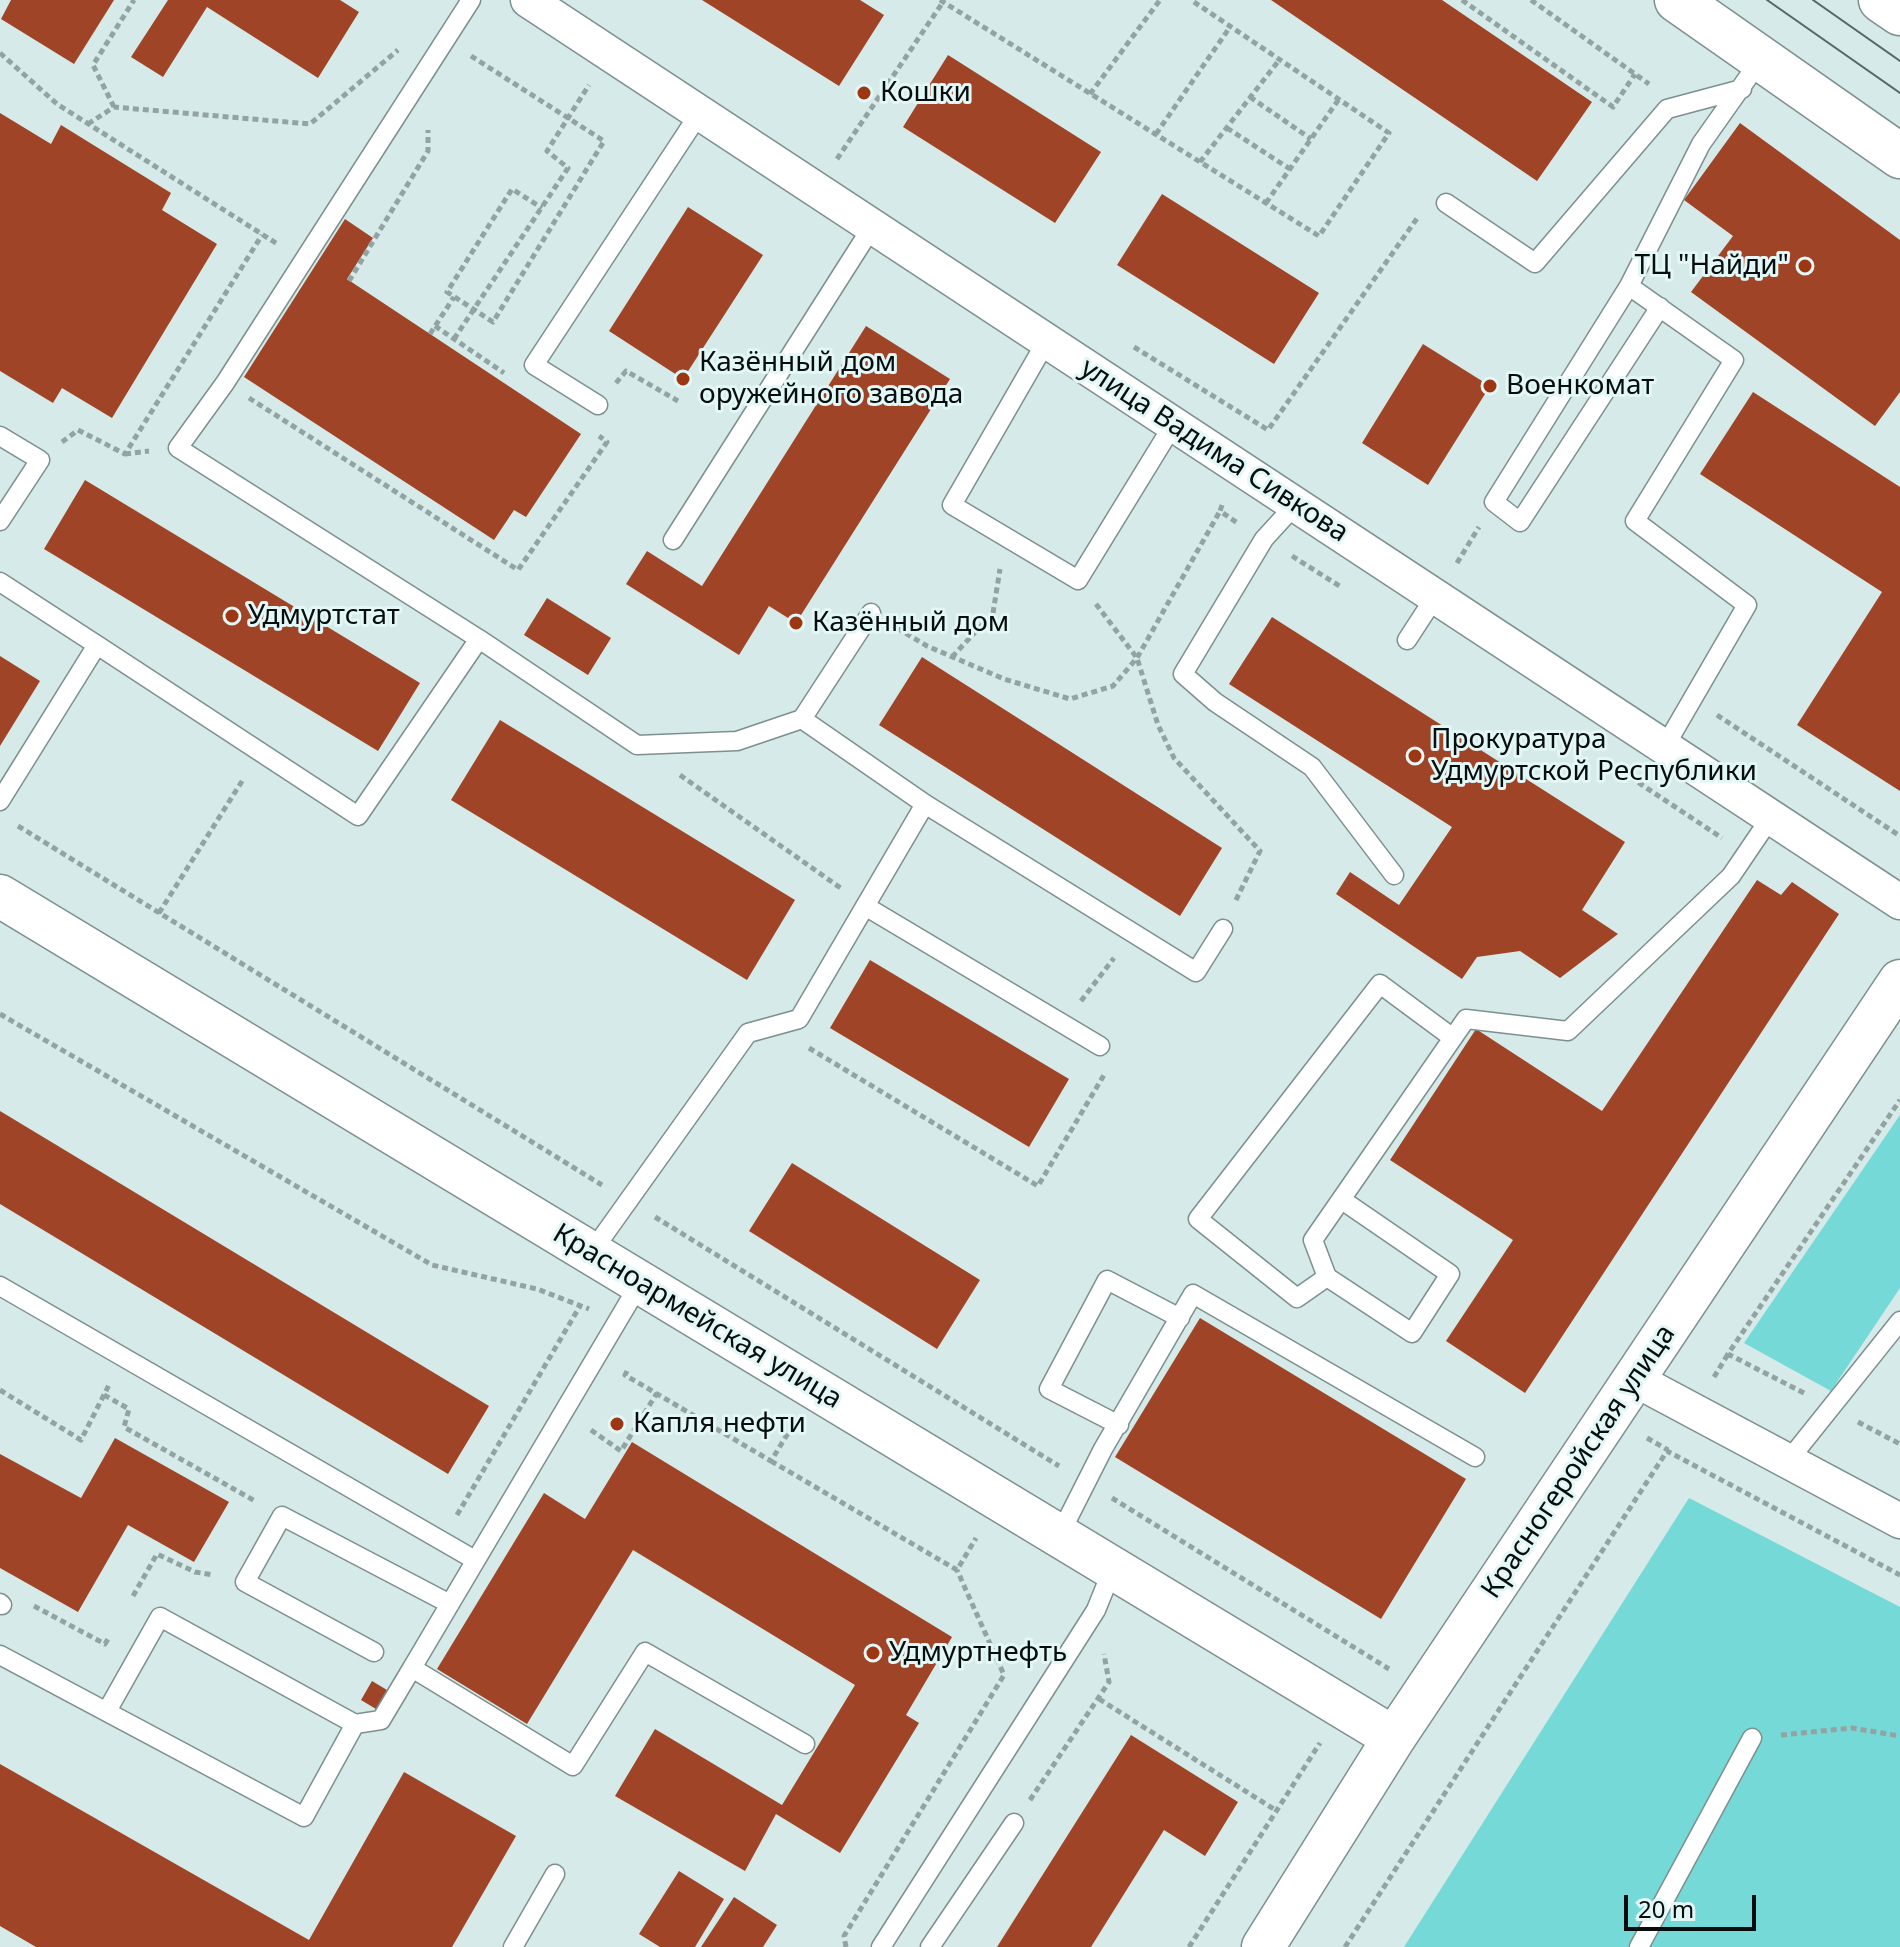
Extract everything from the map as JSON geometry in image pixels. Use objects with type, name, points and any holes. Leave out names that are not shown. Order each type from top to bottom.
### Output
[{"type":"main road","points":[[1677,0],[1752,74],[1900,156]]},
{"type":"main road","points":[[1881,0],[1900,13]]},
{"type":"street","name":"улица Вадима Сивкова","points":[[539,3],[699,114],[1900,902]]},
{"type":"street","name":"Красноармейская улица","points":[[0,896],[1394,1738]]},
{"type":"street","name":"Красногеройская улица","points":[[1263,1947],[1394,1738],[1900,981]]},
{"type":"street","points":[[1634,1379],[1900,1521]]},
{"type":"lane","points":[[471,0],[225,383],[178,448],[479,639],[637,745],[737,741],[802,719],[871,613]]},
{"type":"lane","points":[[1446,203],[1535,263],[1667,109],[1752,74]]},
{"type":"lane","points":[[1660,307],[1520,522],[1494,502],[1629,286],[1701,144],[1752,74]]},
{"type":"lane","points":[[598,405],[534,365],[699,114]]},
{"type":"lane","points":[[673,540],[872,227]]},
{"type":"lane","points":[[1629,286],[1734,360],[1635,521],[1747,605],[1664,748]]},
{"type":"lane","points":[[1046,342],[952,505],[1078,580],[1173,425]]},
{"type":"lane","points":[[0,436],[40,460],[0,521]]},
{"type":"lane","points":[[1296,504],[1264,539],[1183,674],[1215,702],[1312,767],[1394,875]]},
{"type":"lane","points":[[0,582],[358,816],[479,639]]},
{"type":"lane","points":[[1407,640],[1435,597]]},
{"type":"lane","points":[[0,801],[97,645]]},
{"type":"lane","points":[[802,719],[925,804],[1196,972],[1223,929]]},
{"type":"lane","points":[[591,1253],[748,1033],[799,1019],[925,804]]},
{"type":"lane","points":[[1342,1200],[1450,1274],[1412,1333],[1327,1277],[1313,1240],[1466,1019],[1568,1031],[1731,876],[1771,817]]},
{"type":"lane","points":[[865,906],[1100,1046]]},
{"type":"lane","points":[[1327,1277],[1297,1298],[1198,1219],[1380,984],[1453,1038]]},
{"type":"lane","points":[[1119,1425],[1049,1389],[1107,1280],[1180,1318]]},
{"type":"lane","points":[[107,1711],[160,1617],[355,1724],[381,1720],[640,1283]]},
{"type":"lane","points":[[0,1286],[475,1560]]},
{"type":"lane","points":[[1059,1536],[1193,1294],[1475,1457]]},
{"type":"lane","points":[[1788,1461],[1900,1321]]},
{"type":"lane","points":[[374,1652],[245,1582],[282,1516],[450,1604]]},
{"type":"lane","points":[[881,1947],[1096,1610],[1113,1568]]},
{"type":"lane","points":[[412,1668],[573,1766],[645,1652],[805,1744]]},
{"type":"lane","points":[[0,1655],[304,1817],[355,1724]]},
{"type":"lane","points":[[1639,1947],[1752,1738]]},
{"type":"lane","points":[[930,1947],[1014,1823]]},
{"type":"lane","points":[[513,1947],[555,1874]]},
{"type":"path","points":[[114,107],[93,65],[134,0]]},
{"type":"path","points":[[1090,94],[1160,0]]},
{"type":"path","points":[[836,160],[942,1],[1319,236],[1389,133],[1191,0]]},
{"type":"path","points":[[1462,0],[1613,107],[1635,74]]},
{"type":"path","points":[[1156,134],[1230,26]]},
{"type":"path","points":[[88,124],[114,107],[310,124],[400,48]]},
{"type":"path","points":[[0,53],[57,104],[303,261]]},
{"type":"path","points":[[454,339],[568,168],[547,151],[610,53]]},
{"type":"path","points":[[465,67],[472,54],[604,141],[493,322],[447,292],[512,189],[542,208]]},
{"type":"path","points":[[1200,162],[1280,59]]},
{"type":"path","points":[[1250,97],[1311,139]]},
{"type":"path","points":[[1266,203],[1339,99]]},
{"type":"path","points":[[349,281],[428,151],[426,132],[434,119]]},
{"type":"path","points":[[1227,128],[1290,169]]},
{"type":"path","points":[[823,152],[850,168]]},
{"type":"path","points":[[1133,346],[1268,430],[1434,193],[1446,203]]},
{"type":"path","points":[[40,460],[78,430],[125,454],[262,235]]},
{"type":"path","points":[[430,334],[454,297]]},
{"type":"path","points":[[435,326],[518,382]]},
{"type":"path","points":[[598,405],[626,371],[678,401]]},
{"type":"path","points":[[225,383],[518,570],[607,442],[595,433]]},
{"type":"path","points":[[1435,597],[1494,502]]},
{"type":"path","points":[[871,613],[952,657],[1004,679],[1070,699],[1113,686],[1137,658],[1220,511]]},
{"type":"path","points":[[952,657],[993,613],[1005,536]]},
{"type":"path","points":[[1078,580],[1137,658],[1158,725],[1174,758],[1260,851],[1223,929]]},
{"type":"path","points":[[1693,699],[1900,836]]},
{"type":"path","points":[[637,745],[865,906]]},
{"type":"path","points":[[159,913],[230,801]]},
{"type":"path","points":[[13,823],[1401,1676]]},
{"type":"path","points":[[1063,1024],[1133,933]]},
{"type":"path","points":[[0,1014],[432,1265],[537,1289],[616,1319],[647,1336],[618,1386]]},
{"type":"path","points":[[799,1019],[809,1049],[1038,1186],[1104,1079],[1100,1046]]},
{"type":"path","points":[[1900,1100],[1728,1354],[1900,1444]]},
{"type":"path","points":[[455,1519],[580,1306]]},
{"type":"path","points":[[0,1390],[81,1440],[121,1356]]},
{"type":"path","points":[[625,1375],[957,1570],[1004,1675],[844,1936],[846,1947]]},
{"type":"path","points":[[596,1421],[589,1432],[621,1451],[657,1393]]},
{"type":"path","points":[[104,1395],[129,1409],[124,1427],[282,1516]]},
{"type":"path","points":[[779,1417],[806,1433]]},
{"type":"path","points":[[771,1461],[793,1425]]},
{"type":"path","points":[[1345,1947],[1667,1451],[1900,1575]]},
{"type":"path","points":[[963,1530],[990,1546]]},
{"type":"path","points":[[957,1570],[976,1538]]},
{"type":"path","points":[[127,1606],[157,1554],[195,1572],[245,1582]]},
{"type":"path","points":[[1,1604],[28,1603],[105,1644],[112,1631]]},
{"type":"path","points":[[1014,1823],[1109,1682],[1096,1610]]},
{"type":"path","points":[[1099,1699],[1277,1811]]},
{"type":"path","points":[[1752,1738],[1852,1728],[1900,1736]]},
{"type":"path","points":[[1189,1947],[1328,1732]]},
{"type":"shaded area","points":[[1900,1115],[1900,1288],[1831,1391],[1744,1343]]},
{"type":"shaded area","points":[[1689,1498],[1900,1607],[1900,1947],[1404,1947]]},
{"type":"building","points":[[11,0],[114,0],[74,64],[1,19]]},
{"type":"building","points":[[168,0],[340,0],[359,12],[318,78],[207,7],[163,77],[131,57]]},
{"type":"building","points":[[702,0],[860,0],[884,15],[839,86]]},
{"type":"building","points":[[1271,0],[1442,0],[1592,102],[1537,181]]},
{"type":"building","points":[[948,55],[1101,152],[1055,223],[903,127]]},
{"type":"building","points":[[0,113],[51,144],[61,125],[171,193],[162,210],[217,244],[112,418],[62,388],[53,403],[0,371]]},
{"type":"building","name":"ТЦ \"Найди\"","points":[[1740,123],[1900,240],[1900,392],[1875,426],[1691,292],[1733,236],[1684,200]]},
{"type":"building","points":[[1162,194],[1319,293],[1274,364],[1117,265]]},
{"type":"building","points":[[688,207],[763,255],[683,379],[609,331]]},
{"type":"building","points":[[345,219],[373,238],[347,279],[581,434],[526,517],[514,510],[494,540],[244,377]]},
{"type":"building","points":[[866,326],[950,379],[796,623],[769,606],[739,655],[626,584],[647,551],[702,586]]},
{"type":"building","points":[[1423,344],[1490,386],[1428,485],[1362,443]]},
{"type":"building","points":[[1753,392],[1900,487],[1900,791],[1797,725],[1882,592],[1700,474]]},
{"type":"building","name":"Удмуртстат","points":[[85,480],[420,683],[378,751],[44,549]]},
{"type":"building","points":[[547,598],[611,638],[588,675],[524,635]]},
{"type":"building","name":"Прокуратура Удмуртской Республики","points":[[1272,617],[1625,842],[1582,910],[1618,934],[1560,978],[1520,951],[1477,957],[1462,979],[1336,894],[1350,872],[1399,905],[1452,827],[1229,684]]},
{"type":"building","points":[[0,656],[40,681],[0,746]]},
{"type":"building","points":[[922,657],[1222,848],[1180,916],[879,725]]},
{"type":"building","points":[[500,720],[795,900],[747,980],[451,800]]},
{"type":"building","points":[[1757,880],[1781,895],[1792,882],[1839,914],[1525,1393],[1446,1341],[1513,1240],[1390,1160],[1476,1029],[1602,1111]]},
{"type":"building","points":[[870,960],[1069,1079],[1029,1147],[830,1028]]},
{"type":"building","points":[[0,1111],[489,1406],[448,1474],[0,1204]]},
{"type":"building","points":[[792,1163],[980,1280],[937,1349],[749,1231]]},
{"type":"building","points":[[1200,1318],[1466,1479],[1381,1619],[1115,1457]]},
{"type":"building","points":[[115,1438],[229,1502],[194,1562],[128,1525],[78,1612],[0,1568],[0,1454],[81,1498]]},
{"type":"building","name":"Удмуртнефть","points":[[632,1442],[952,1637],[906,1715],[919,1723],[840,1853],[776,1814],[745,1871],[615,1796],[655,1729],[782,1805],[855,1685],[633,1550],[527,1724],[437,1669],[544,1493],[585,1519]]},
{"type":"building","points":[[372,1681],[387,1690],[376,1709],[361,1700]]},
{"type":"building","points":[[1131,1735],[1238,1802],[1205,1856],[1164,1830],[1091,1947],[997,1947]]},
{"type":"building","points":[[0,1764],[309,1940],[404,1772],[516,1836],[452,1947],[36,1947],[0,1926]]},
{"type":"building","points":[[679,1871],[724,1899],[695,1947],[660,1947],[639,1934]]},
{"type":"building","points":[[734,1897],[777,1925],[763,1947],[701,1947]]},
{"type":"tram line","points":[[1767,0],[1900,93]]},
{"type":"tram line","points":[[1813,0],[1900,61]]},
{"type":"place","name":"Кошки","points":[[864,93]]},
{"type":"place","name":"ТЦ \"Найди\"","points":[[1805,266]]},
{"type":"place","name":"Казённый дом оружейного завода","points":[[683,379]]},
{"type":"place","name":"Военкомат","points":[[1490,386]]},
{"type":"place","name":"Удмуртстат","points":[[232,616]]},
{"type":"place","name":"Казённый дом","points":[[796,623]]},
{"type":"place","name":"Прокуратура Удмуртской Республики","points":[[1415,756]]},
{"type":"place","name":"Капля нефти","points":[[617,1424]]},
{"type":"place","name":"Удмуртнефть","points":[[873,1653]]}]
